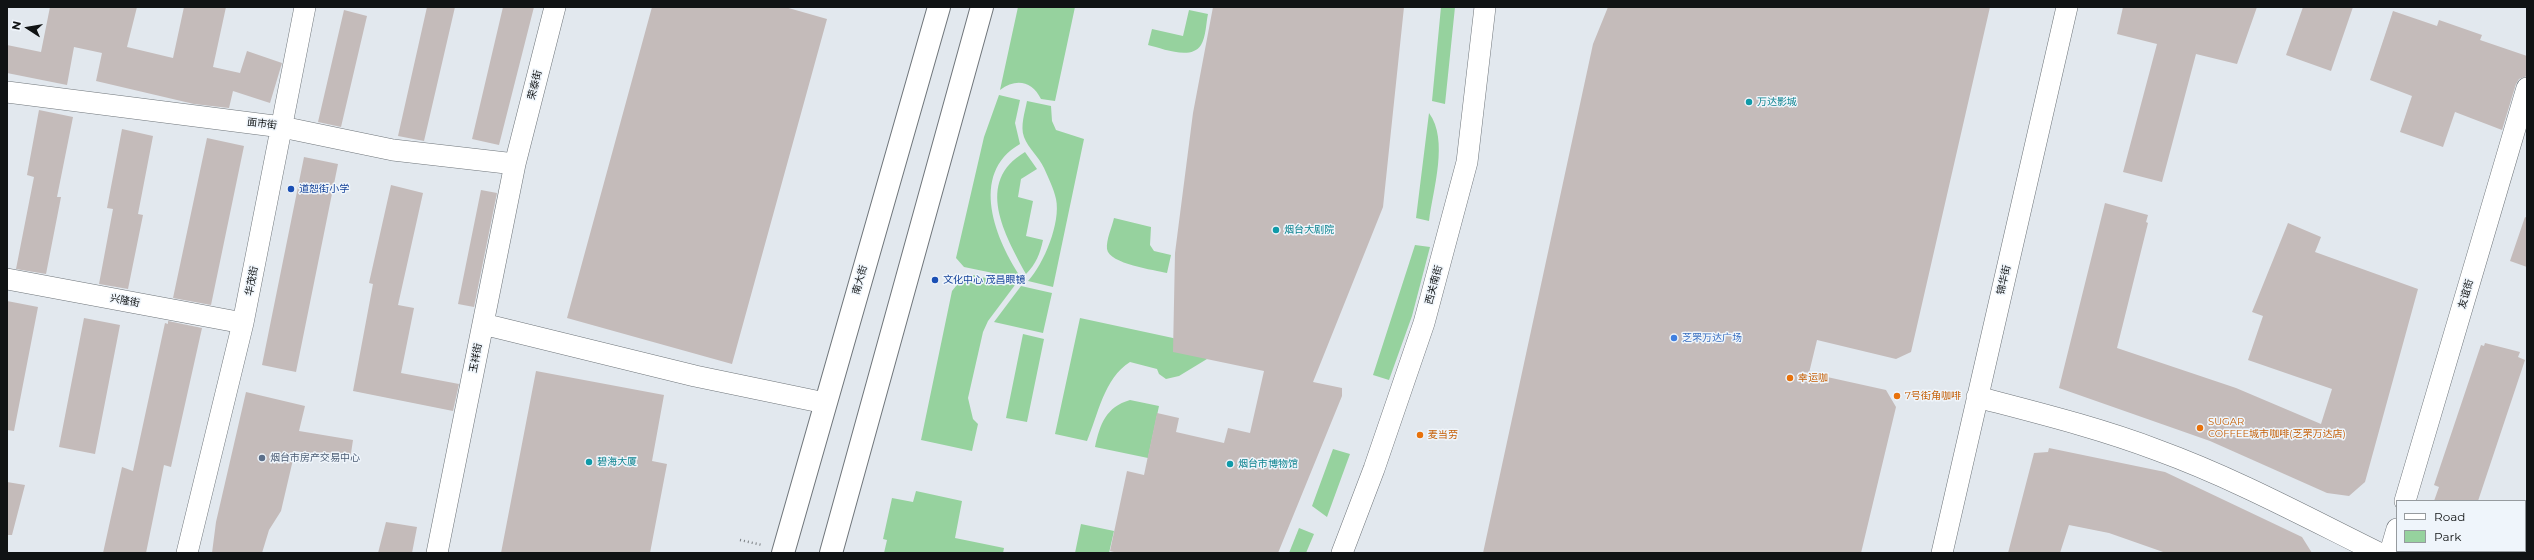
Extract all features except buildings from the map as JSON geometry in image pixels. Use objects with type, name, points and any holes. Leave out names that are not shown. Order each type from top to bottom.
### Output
[{"type":"main road","name":"南大街","points":[[783,553],[939,7]]},
{"type":"main road","points":[[831,553],[982,7]]},
{"type":"street","name":"华茂街","points":[[187,553],[243,323],[305,7]]},
{"type":"street","name":"荣泰街","points":[[515,164],[555,7]]},
{"type":"street","name":"西关南街","points":[[1342,553],[1374,469],[1424,323],[1467,162],[1485,7]]},
{"type":"street","name":"锦华街","points":[[1942,553],[2067,7]]},
{"type":"street","name":"友谊街","points":[[2405,500],[2527,88]]},
{"type":"street","name":"面市街","points":[[7,92],[282,127],[393,150],[515,164]]},
{"type":"street","name":"玉祥街","points":[[437,553],[515,164]]},
{"type":"street","name":"兴隆街","points":[[7,279],[243,323]]},
{"type":"street","points":[[483,324],[695,376],[825,403]]},
{"type":"street","points":[[1977,397],[2101,430],[2158,450],[2239,484],[2379,553]]},
{"type":"street","points":[[2390,553],[2396,532]]},
{"type":"path","points":[[740,540],[762,545]]},
{"type":"green space","points":[[1018,7],[1075,7],[1055,101],[1041,99],[1033,88],[1023,83],[1012,84],[1000,90]]},
{"type":"green space","points":[[1441,7],[1455,7],[1445,104],[1432,101]]},
{"type":"green space","points":[[1189,10],[1208,14],[1204,38],[1201,45],[1196,50],[1184,53],[1168,51],[1148,45],[1152,29],[1183,36]]},
{"type":"green space","points":[[999,95],[1020,100],[1015,123],[1020,144],[1004,157],[995,172],[991,190],[992,208],[996,227],[1003,246],[1022,279],[964,267],[956,258],[984,137]]},
{"type":"green space","points":[[1027,101],[1051,106],[1052,121],[1056,130],[1084,139],[1053,287],[1028,281],[1040,264],[1050,242],[1054,231],[1057,208],[1051,183],[1044,168],[1024,137],[1023,124]]},
{"type":"green space","points":[[1429,113],[1435,124],[1439,151],[1429,221],[1416,218]]},
{"type":"green space","points":[[1025,152],[1037,169],[1021,179],[1018,197],[1033,201],[1026,236],[1043,240],[1037,258],[1026,274],[1003,226],[998,210],[997,194],[1001,178],[1010,164]]},
{"type":"green space","points":[[1114,218],[1151,227],[1150,245],[1154,251],[1171,255],[1167,273],[1133,266],[1116,259],[1110,254],[1107,249],[1107,245]]},
{"type":"green space","points":[[1415,245],[1430,247],[1412,316],[1389,380],[1373,375]]},
{"type":"green space","points":[[973,275],[1015,285],[988,321],[983,332],[968,398],[973,419],[978,424],[972,451],[921,440],[952,291],[964,276]]},
{"type":"green space","points":[[1021,286],[1052,293],[1043,333],[994,322]]},
{"type":"green space","points":[[1080,318],[1173,338],[1207,359],[1179,376],[1166,379],[1159,374],[1157,369],[1130,362],[1121,369],[1108,387],[1087,441],[1055,434]]},
{"type":"green space","points":[[1023,334],[1044,339],[1027,422],[1006,418]]},
{"type":"green space","points":[[1130,400],[1159,406],[1148,458],[1095,447],[1099,431],[1105,418],[1115,407]]},
{"type":"green space","points":[[1333,449],[1350,454],[1327,517],[1312,506]]},
{"type":"green space","points":[[916,491],[962,501],[955,538],[1004,548],[1003,553],[884,553],[887,540],[883,539],[892,498],[913,502]]},
{"type":"green space","points":[[1081,524],[1114,531],[1109,553],[1075,553]]},
{"type":"green space","points":[[1299,528],[1314,534],[1306,553],[1289,553]]},
{"type":"place","name":"万达影城","points":[[1749,102]]},
{"type":"place","name":"道恕街小学","points":[[291,189]]},
{"type":"place","name":"烟台大剧院","points":[[1276,230]]},
{"type":"place","name":"文化中心 茂昌眼镜","points":[[935,280]]},
{"type":"place","name":"芝罘万达广场","points":[[1674,338]]},
{"type":"place","name":"幸运咖","points":[[1790,378]]},
{"type":"place","name":"7号街角咖啡","points":[[1897,396]]},
{"type":"place","name":"SUGAR COFFEE城市咖啡(芝罘万达店)","points":[[2200,428]]},
{"type":"place","name":"麦当劳","points":[[1420,435]]},
{"type":"place","name":"烟台市房产交易中心","points":[[262,458]]},
{"type":"place","name":"碧海大厦","points":[[589,462]]},
{"type":"place","name":"烟台市博物馆","points":[[1230,464]]}]
